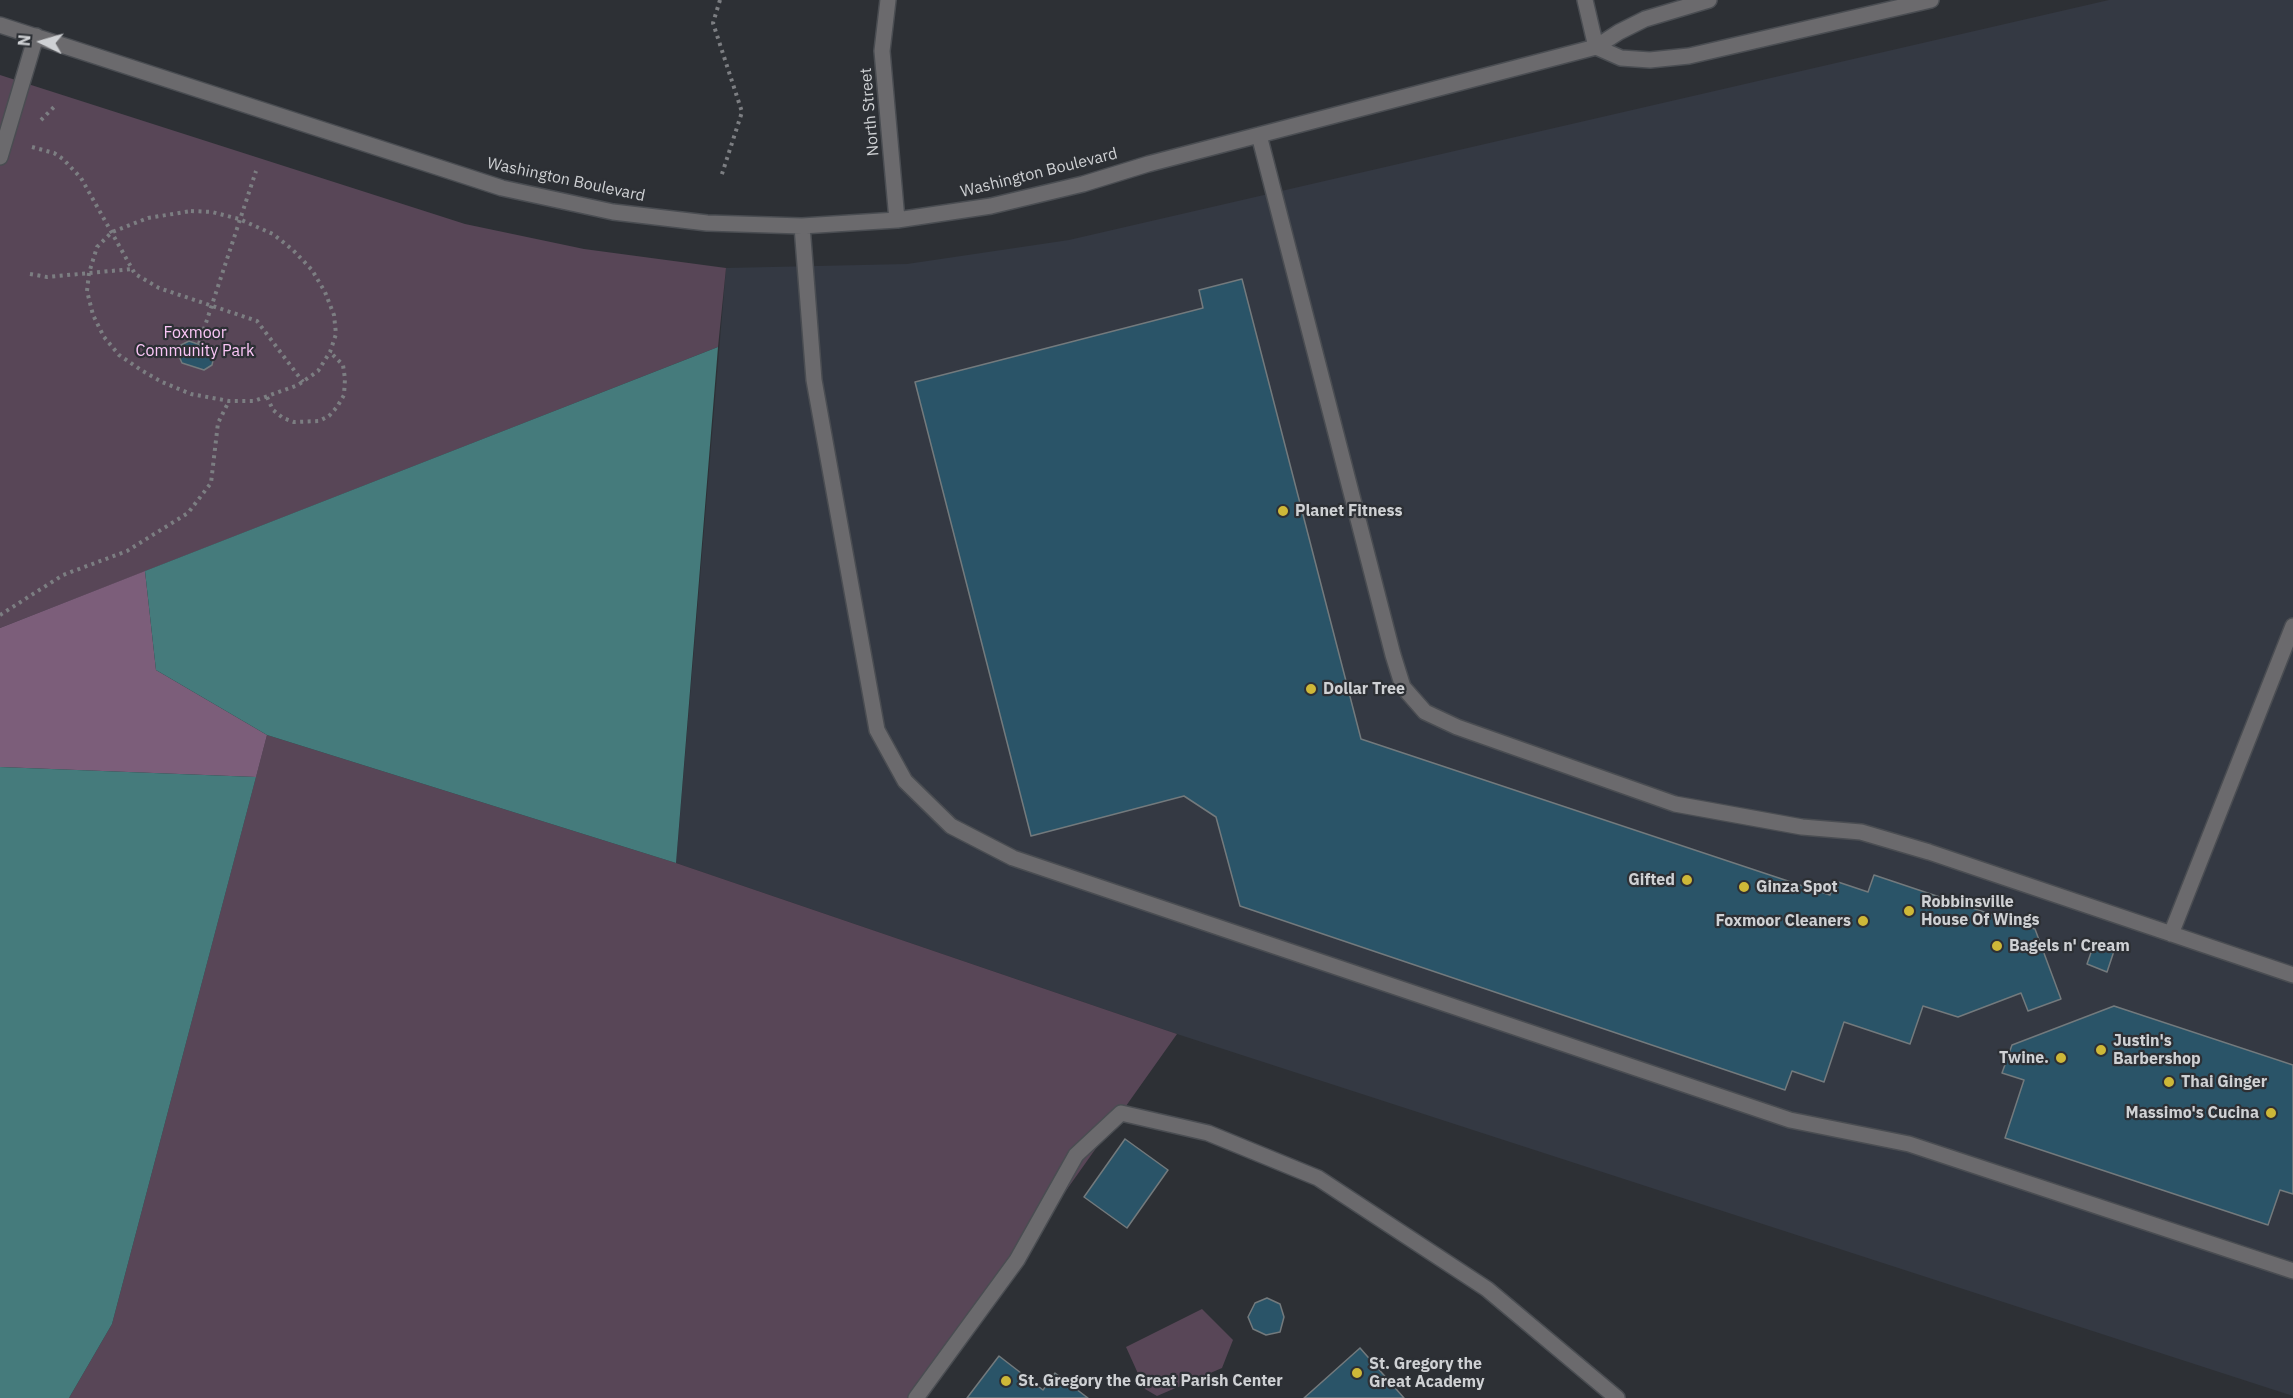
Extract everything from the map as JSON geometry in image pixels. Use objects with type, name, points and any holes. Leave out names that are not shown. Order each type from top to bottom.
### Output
[{"type":"street","name":"North Street","points":[[888,0],[882,51],[897,220]]},
{"type":"street","points":[[1585,0],[1596,47],[1621,58],[1650,60],[1689,56],[1931,0]]},
{"type":"street","name":"Washington Boulevard","points":[[0,24],[502,188],[613,212],[707,223],[802,226],[897,220],[991,206],[1083,184],[1148,164],[1596,47],[1645,19],[1709,0]]},
{"type":"street","points":[[0,157],[36,36]]},
{"type":"street","points":[[1259,135],[1393,655],[1403,687],[1425,712],[1457,727],[1675,804],[1802,827],[1861,832],[1929,852],[2293,975]]},
{"type":"street","points":[[802,226],[814,380],[878,730],[905,781],[951,826],[1013,858],[1790,1120],[1909,1144],[2293,1271]]},
{"type":"street","points":[[2171,934],[2292,630]]},
{"type":"street","points":[[916,1398],[1017,1260],[1076,1155],[1121,1113],[1208,1133],[1318,1178],[1487,1289],[1617,1398]]},
{"type":"path","points":[[720,0],[713,23],[742,112],[721,177]]},
{"type":"path","points":[[39,122],[54,107]]},
{"type":"path","points":[[32,137],[30,146],[54,153],[81,178],[135,274],[159,288],[257,321],[303,382]]},
{"type":"path","points":[[199,344],[256,171]]},
{"type":"path","points":[[191,211],[212,212],[239,219],[273,234],[293,250],[312,270],[325,292],[333,315],[336,334],[330,352],[318,371],[303,382],[254,401],[229,401],[190,394],[162,382],[119,355],[104,337],[93,315],[87,291],[89,273],[97,247],[112,232],[147,218],[191,211]]},
{"type":"path","points":[[30,274],[47,277],[132,269]]},
{"type":"path","points":[[267,397],[273,410],[283,418],[294,422],[319,421],[328,416],[344,395],[345,379],[343,365],[330,352]]},
{"type":"path","points":[[0,615],[63,575],[127,551],[188,513],[211,483],[218,423],[229,401]]},
{"type":"shaded area","points":[[2109,0],[2293,0],[2293,1396],[1177,1034],[676,863],[726,268],[907,264],[1069,240]]},
{"type":"shaded area","points":[[145,571],[156,670],[267,735],[256,777],[0,767],[0,628]]},
{"type":"green space","name":"Foxmoor Community Park","points":[[0,75],[465,224],[584,249],[726,268],[718,347],[0,628]]},
{"type":"green space","points":[[267,735],[676,863],[1177,1034],[919,1398],[69,1398],[112,1324]]},
{"type":"green space","points":[[1202,1309],[1233,1340],[1222,1368],[1157,1396],[1145,1389],[1126,1347]]},
{"type":"water","points":[[718,347],[676,863],[267,735],[156,670],[145,571]]},
{"type":"water","points":[[0,767],[256,777],[112,1324],[69,1398],[0,1398]]},
{"type":"building","points":[[1242,279],[1361,739],[1830,895],[1835,881],[1868,892],[1874,875],[2035,929],[2061,999],[2028,1011],[2021,993],[1958,1017],[1923,1006],[1910,1044],[1844,1022],[1824,1082],[1792,1071],[1785,1090],[1240,906],[1216,817],[1184,796],[1031,836],[915,382],[1203,308],[1199,290]]},
{"type":"building","points":[[189,341],[209,348],[214,356],[212,365],[204,370],[182,363],[178,354],[181,345]]},
{"type":"building","points":[[2094,944],[2114,951],[2107,972],[2087,964]]},
{"type":"building","points":[[2114,1006],[2293,1065],[2293,1194],[2280,1190],[2268,1225],[2005,1138],[2024,1080],[2002,1073],[2012,1045]]},
{"type":"building","points":[[1125,1139],[1168,1170],[1127,1228],[1084,1197]]},
{"type":"building","points":[[1267,1298],[1280,1304],[1284,1317],[1280,1332],[1266,1335],[1253,1329],[1248,1317],[1255,1303]]},
{"type":"building","name":"St. Gregory the Great Academy","points":[[1360,1348],[1404,1398],[1304,1398]]},
{"type":"building","name":"St. Gregory the Great Parish Center","points":[[999,1356],[1043,1390],[1055,1373],[1088,1398],[967,1398]]},
{"type":"place","name":"Planet Fitness","points":[[1283,511]]},
{"type":"place","name":"Dollar Tree","points":[[1311,689]]},
{"type":"place","name":"Gifted","points":[[1687,880]]},
{"type":"place","name":"Ginza Spot","points":[[1744,887]]},
{"type":"place","name":"Robbinsville House Of Wings","points":[[1909,911]]},
{"type":"place","name":"Foxmoor Cleaners","points":[[1863,921]]},
{"type":"place","name":"Bagels n' Cream","points":[[1997,946]]},
{"type":"place","name":"Justin's Barbershop","points":[[2101,1050]]},
{"type":"place","name":"Twine.","points":[[2061,1058]]},
{"type":"place","name":"Thai Ginger","points":[[2169,1082]]},
{"type":"place","name":"Massimo's Cucina","points":[[2271,1113]]},
{"type":"place","name":"St. Gregory the Great Academy","points":[[1357,1373]]},
{"type":"place","name":"St. Gregory the Great Parish Center","points":[[1006,1381]]}]
